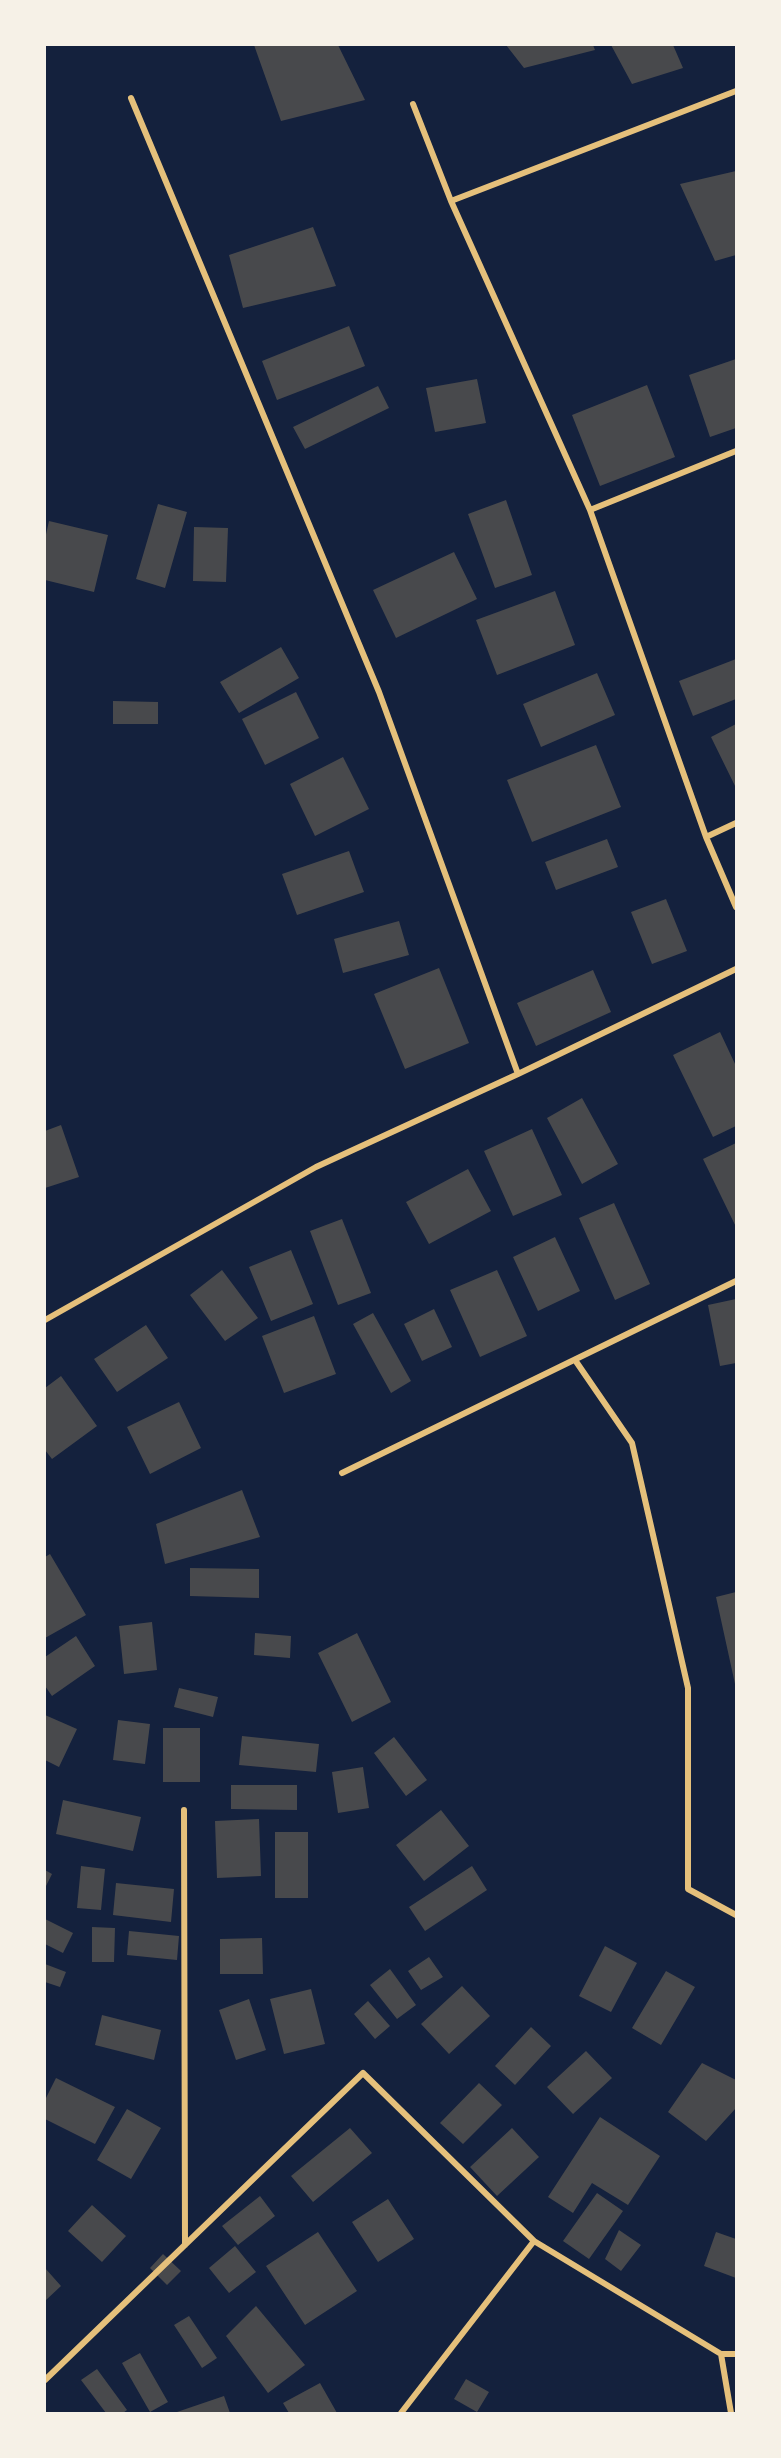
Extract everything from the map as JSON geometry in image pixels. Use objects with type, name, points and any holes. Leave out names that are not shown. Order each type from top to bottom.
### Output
[{"type":"street","points":[[451,201],[736,91]]},
{"type":"street","points":[[131,98],[379,692],[518,1074]]},
{"type":"street","points":[[413,104],[451,201],[590,510],[706,837],[736,907]]},
{"type":"street","points":[[590,510],[736,452]]},
{"type":"street","points":[[706,837],[736,823]]},
{"type":"street","points":[[45,1320],[316,1167],[518,1074],[736,969]]},
{"type":"street","points":[[342,1473],[736,1281]]},
{"type":"street","points":[[575,1360],[632,1443],[688,1688],[688,1888],[736,1915]]},
{"type":"street","points":[[184,1810],[185,2244]]},
{"type":"street","points":[[45,2380],[363,2073],[534,2241],[722,2354],[736,2354]]},
{"type":"street","points":[[401,2413],[534,2241]]},
{"type":"street","points":[[722,2354],[731,2413]]},
{"type":"building","points":[[254,45],[338,45],[365,100],[281,121]]},
{"type":"building","points":[[506,45],[593,45],[595,50],[524,68]]},
{"type":"building","points":[[611,45],[673,45],[683,68],[632,84]]},
{"type":"building","points":[[736,171],[736,255],[715,261],[680,184]]},
{"type":"building","points":[[313,227],[336,286],[243,308],[229,255]]},
{"type":"building","points":[[349,326],[365,366],[277,400],[262,361]]},
{"type":"building","points":[[736,359],[736,428],[710,437],[689,375]]},
{"type":"building","points":[[477,379],[486,423],[435,432],[426,388]]},
{"type":"building","points":[[647,385],[675,457],[600,486],[572,415]]},
{"type":"building","points":[[378,386],[389,408],[305,449],[293,427]]},
{"type":"building","points":[[506,500],[532,575],[495,588],[468,514]]},
{"type":"building","points":[[158,504],[187,512],[165,588],[136,579]]},
{"type":"building","points":[[49,521],[108,535],[94,592],[45,580],[45,539]]},
{"type":"building","points":[[194,527],[228,528],[226,582],[193,581]]},
{"type":"building","points":[[454,552],[477,599],[396,638],[373,590]]},
{"type":"building","points":[[555,591],[575,645],[497,675],[476,620]]},
{"type":"building","points":[[281,647],[299,678],[239,713],[220,682]]},
{"type":"building","points":[[736,659],[736,699],[693,716],[679,681]]},
{"type":"building","points":[[597,673],[615,715],[541,747],[523,704]]},
{"type":"building","points":[[296,692],[319,738],[265,765],[242,719]]},
{"type":"building","points":[[113,701],[158,702],[158,724],[113,724]]},
{"type":"building","points":[[736,724],[736,788],[711,737]]},
{"type":"building","points":[[596,745],[621,807],[532,842],[507,780]]},
{"type":"building","points":[[343,757],[369,809],[315,836],[290,784]]},
{"type":"building","points":[[607,839],[618,867],[556,890],[545,862]]},
{"type":"building","points":[[349,851],[364,892],[297,915],[282,874]]},
{"type":"building","points":[[666,899],[687,951],[652,964],[631,912]]},
{"type":"building","points":[[399,921],[409,955],[343,973],[334,939]]},
{"type":"building","points":[[439,968],[469,1043],[405,1069],[374,994]]},
{"type":"building","points":[[593,970],[611,1012],[536,1046],[517,1003]]},
{"type":"building","points":[[720,1032],[736,1066],[736,1126],[713,1137],[673,1055]]},
{"type":"building","points":[[582,1098],[618,1164],[582,1184],[547,1118]]},
{"type":"building","points":[[61,1125],[79,1177],[45,1188],[45,1131]]},
{"type":"building","points":[[532,1129],[562,1195],[513,1216],[484,1151]]},
{"type":"building","points":[[736,1143],[736,1227],[703,1159]]},
{"type":"building","points":[[468,1169],[491,1211],[429,1244],[406,1202]]},
{"type":"building","points":[[614,1203],[650,1284],[615,1300],[579,1218]]},
{"type":"building","points":[[342,1219],[371,1293],[338,1305],[310,1231]]},
{"type":"building","points":[[555,1237],[580,1291],[538,1311],[513,1257]]},
{"type":"building","points":[[291,1250],[313,1304],[271,1321],[249,1267]]},
{"type":"building","points":[[222,1270],[258,1318],[225,1341],[190,1295]]},
{"type":"building","points":[[497,1270],[527,1336],[480,1357],[450,1290]]},
{"type":"building","points":[[736,1299],[736,1363],[720,1366],[708,1305]]},
{"type":"building","points":[[434,1309],[452,1347],[422,1361],[404,1324]]},
{"type":"building","points":[[373,1313],[411,1381],[391,1393],[353,1324]]},
{"type":"building","points":[[314,1316],[336,1374],[284,1393],[262,1336]]},
{"type":"building","points":[[146,1325],[168,1358],[117,1392],[94,1359]]},
{"type":"building","points":[[61,1376],[97,1426],[52,1459],[45,1450],[45,1388]]},
{"type":"building","points":[[179,1402],[201,1448],[150,1474],[127,1427]]},
{"type":"building","points":[[242,1490],[260,1537],[165,1564],[156,1524]]},
{"type":"building","points":[[50,1554],[86,1615],[45,1638],[45,1557]]},
{"type":"building","points":[[190,1568],[259,1569],[259,1598],[190,1596]]},
{"type":"building","points":[[736,1592],[736,1684],[735,1684],[716,1597]]},
{"type":"building","points":[[152,1622],[157,1670],[124,1674],[119,1626]]},
{"type":"building","points":[[255,1633],[291,1636],[290,1658],[254,1655]]},
{"type":"building","points":[[357,1633],[391,1702],[352,1722],[318,1653]]},
{"type":"building","points":[[76,1636],[95,1666],[52,1696],[45,1686],[45,1657]]},
{"type":"building","points":[[179,1688],[218,1697],[213,1717],[174,1707]]},
{"type":"building","points":[[45,1715],[77,1729],[59,1767],[45,1760]]},
{"type":"building","points":[[118,1720],[150,1724],[145,1764],[113,1760]]},
{"type":"building","points":[[163,1728],[200,1728],[200,1782],[163,1782]]},
{"type":"building","points":[[242,1736],[319,1744],[316,1772],[239,1765]]},
{"type":"building","points":[[394,1737],[427,1780],[406,1796],[374,1753]]},
{"type":"building","points":[[363,1767],[369,1808],[338,1813],[332,1772]]},
{"type":"building","points":[[231,1785],[297,1785],[297,1810],[231,1809]]},
{"type":"building","points":[[63,1800],[141,1817],[133,1851],[56,1834]]},
{"type":"building","points":[[441,1810],[469,1846],[424,1881],[396,1845]]},
{"type":"building","points":[[259,1819],[261,1876],[217,1878],[215,1821]]},
{"type":"building","points":[[275,1832],[308,1832],[308,1898],[275,1898]]},
{"type":"building","points":[[81,1866],[105,1869],[101,1910],[77,1908]]},
{"type":"building","points":[[472,1866],[487,1890],[425,1931],[409,1907]]},
{"type":"building","points":[[45,1870],[52,1874],[45,1888]]},
{"type":"building","points":[[116,1883],[174,1889],[171,1922],[113,1915]]},
{"type":"building","points":[[45,1919],[73,1933],[63,1953],[45,1944]]},
{"type":"building","points":[[92,1927],[115,1928],[114,1962],[92,1962]]},
{"type":"building","points":[[129,1931],[179,1936],[177,1960],[127,1955]]},
{"type":"building","points":[[262,1938],[263,1974],[220,1974],[220,1939]]},
{"type":"building","points":[[605,1946],[637,1963],[611,2012],[579,1996]]},
{"type":"building","points":[[429,1957],[443,1977],[421,1990],[408,1971]]},
{"type":"building","points":[[45,1964],[66,1972],[60,1987],[45,1982]]},
{"type":"building","points":[[390,1969],[416,2005],[397,2019],[370,1985]]},
{"type":"building","points":[[666,1971],[695,1987],[661,2045],[632,2028]]},
{"type":"building","points":[[462,1986],[490,2016],[449,2054],[421,2024]]},
{"type":"building","points":[[311,1989],[325,2044],[284,2054],[270,1999]]},
{"type":"building","points":[[249,1999],[266,2050],[236,2060],[219,2010]]},
{"type":"building","points":[[368,2001],[390,2026],[375,2039],[354,2014]]},
{"type":"building","points":[[102,2015],[161,2030],[154,2060],[95,2045]]},
{"type":"building","points":[[531,2027],[551,2046],[515,2085],[495,2066]]},
{"type":"building","points":[[586,2051],[612,2078],[573,2114],[547,2087]]},
{"type":"building","points":[[702,2063],[736,2080],[736,2108],[706,2141],[668,2112]]},
{"type":"building","points":[[56,2078],[115,2107],[95,2144],[45,2119],[45,2100]]},
{"type":"building","points":[[479,2083],[502,2105],[463,2144],[440,2123]]},
{"type":"building","points":[[127,2109],[161,2128],[131,2179],[97,2160]]},
{"type":"building","points":[[600,2117],[660,2156],[628,2205],[592,2183],[573,2213],[548,2197]]},
{"type":"building","points":[[350,2128],[372,2153],[313,2202],[291,2176]]},
{"type":"building","points":[[512,2128],[539,2157],[497,2196],[470,2167]]},
{"type":"building","points":[[597,2193],[623,2211],[589,2259],[563,2241]]},
{"type":"building","points":[[260,2196],[275,2216],[238,2245],[222,2226]]},
{"type":"building","points":[[388,2199],[414,2239],[378,2262],[352,2222]]},
{"type":"building","points":[[92,2205],[126,2236],[102,2262],[68,2231]]},
{"type":"building","points":[[619,2230],[641,2245],[621,2271],[605,2259]]},
{"type":"building","points":[[318,2232],[357,2291],[305,2325],[266,2266]]},
{"type":"building","points":[[716,2232],[736,2239],[736,2278],[704,2266]]},
{"type":"building","points":[[235,2246],[256,2272],[229,2293],[209,2268]]},
{"type":"building","points":[[163,2254],[181,2271],[167,2285],[150,2268]]},
{"type":"building","points":[[45,2268],[61,2286],[45,2301]]},
{"type":"building","points":[[256,2306],[305,2365],[268,2393],[226,2336]]},
{"type":"building","points":[[189,2316],[217,2358],[202,2368],[174,2325]]},
{"type":"building","points":[[140,2353],[168,2402],[150,2412],[122,2363]]},
{"type":"building","points":[[97,2369],[127,2410],[123,2413],[106,2413],[81,2380]]},
{"type":"building","points":[[466,2379],[489,2392],[477,2412],[454,2399]]},
{"type":"building","points":[[320,2383],[337,2413],[289,2413],[283,2403]]},
{"type":"building","points":[[224,2396],[230,2413],[174,2413]]}]
